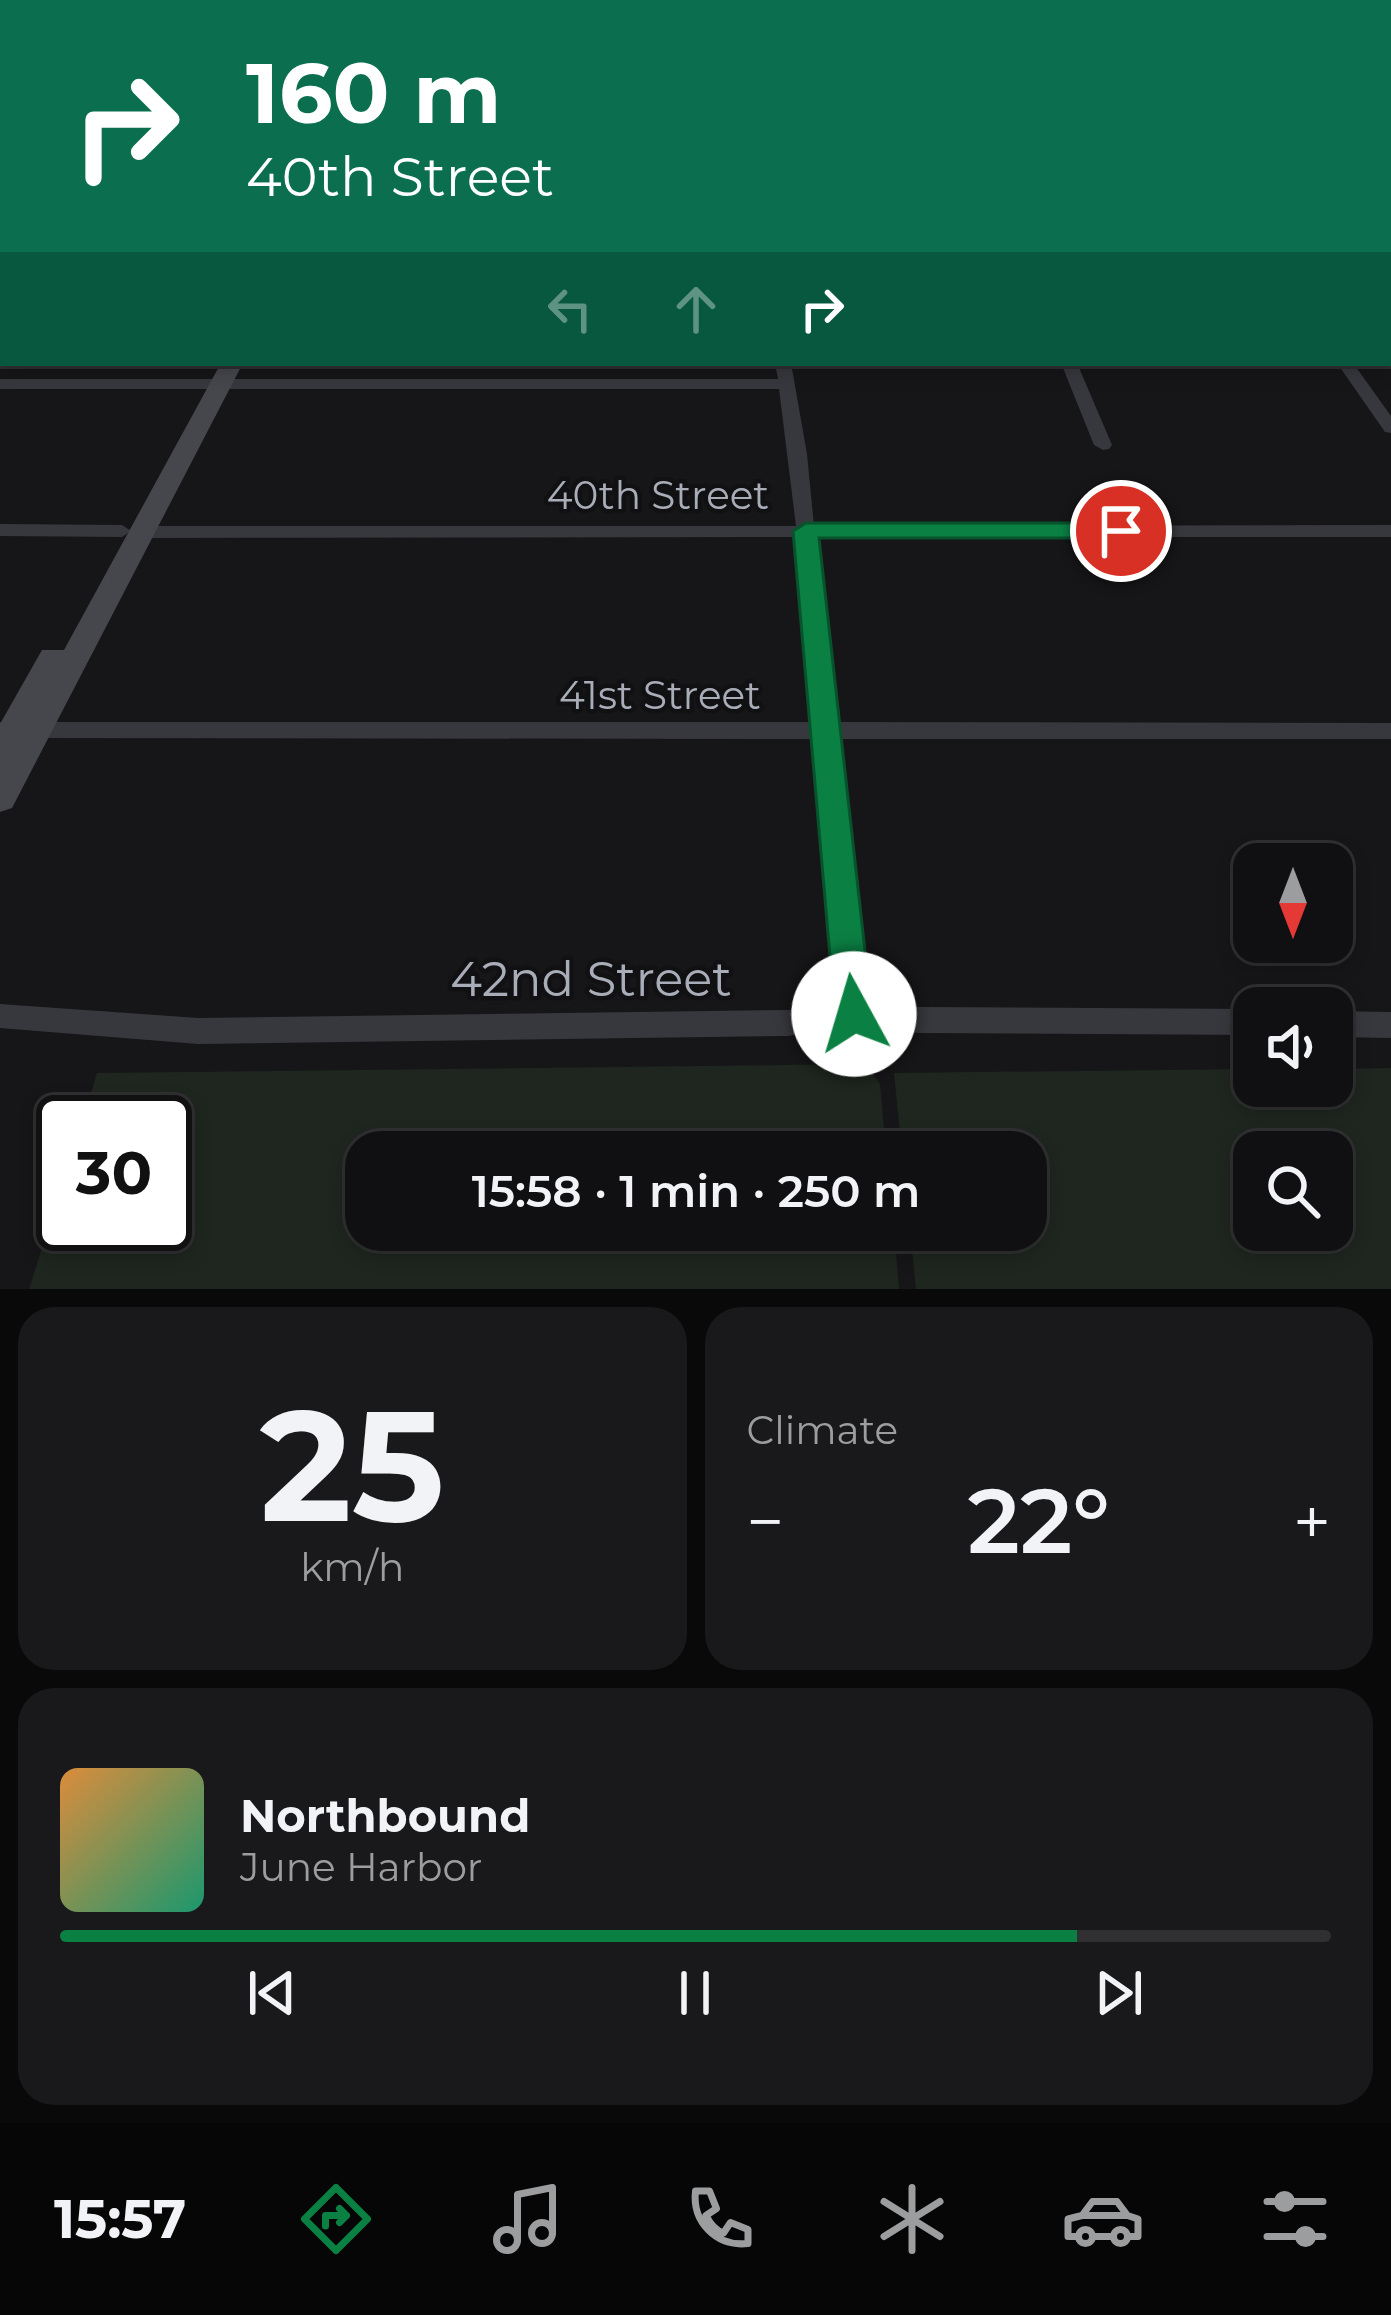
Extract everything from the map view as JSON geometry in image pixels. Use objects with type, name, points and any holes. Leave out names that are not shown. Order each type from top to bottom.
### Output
[{"type":"street","points":[[1070,366],[1103,445]]},
{"type":"street","points":[[1347,366],[1391,428]]},
{"type":"street","points":[[0,799],[13,736],[218,373]]},
{"type":"street","points":[[0,384],[218,373],[785,374],[806,531],[854,1014]]},
{"type":"street","name":"40th Street","points":[[0,530],[1391,531]]},
{"type":"street","name":"41st Street","points":[[13,736],[1391,731]]},
{"type":"street","name":"42nd Street","points":[[0,1016],[198,1031],[788,1023],[854,1014],[920,1020],[1233,1022]]},
{"type":"street","points":[[1353,1024],[1391,1025]]},
{"type":"lane","points":[[1096,0],[1140,0]]},
{"type":"shaded area","points":[[865,1064],[880,1084],[884,1131],[345,1131],[345,1251],[896,1251],[899,1289],[29,1289],[41,1251],[192,1251],[192,1095],[90,1095],[97,1073]]},
{"type":"shaded area","points":[[1391,1068],[1391,1289],[916,1289],[912,1251],[1047,1251],[1047,1131],[900,1131],[894,1073],[1233,1069],[1233,1107],[1353,1107],[1353,1069]]},
{"type":"route","points":[[854,1014],[806,531],[1121,531]]}]
